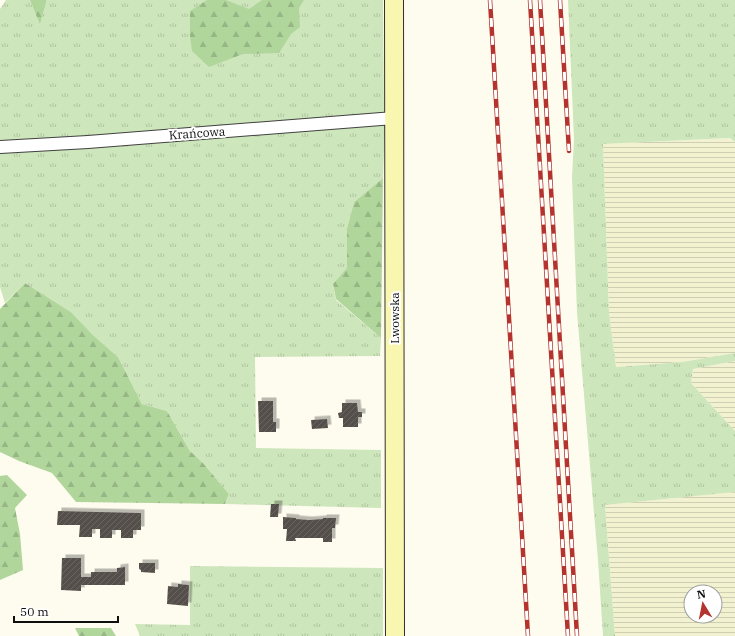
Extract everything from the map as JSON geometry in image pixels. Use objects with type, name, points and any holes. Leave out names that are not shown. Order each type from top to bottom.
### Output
[{"type":"main road","name":"Lwowska","points":[[394,0],[394,636]]},
{"type":"street","name":"Krańcowa","points":[[0,147],[88,142],[394,118]]},
{"type":"green space","points":[[6,0],[30,0],[40,25],[46,0],[383,0],[384,115],[0,142],[0,9]]},
{"type":"green space","points":[[30,0],[46,0],[40,25]]},
{"type":"green space","points":[[207,0],[226,0],[249,9],[262,0],[304,0],[299,8],[300,27],[291,34],[279,53],[243,54],[209,67],[192,51],[190,37],[190,11]]},
{"type":"green space","points":[[568,0],[735,0],[735,142],[730,138],[603,144],[609,313],[616,367],[682,362],[735,353],[735,361],[693,369],[691,383],[735,431],[735,492],[605,505],[615,636],[603,636],[577,312],[572,178],[574,139]]},
{"type":"green space","points":[[385,122],[383,178],[354,202],[347,228],[347,268],[333,285],[336,300],[381,338],[380,356],[255,357],[256,448],[381,450],[381,508],[225,504],[229,494],[203,463],[190,451],[167,411],[142,404],[118,357],[93,335],[71,312],[25,283],[5,303],[0,287],[0,149]]},
{"type":"green space","points":[[730,138],[735,142],[735,353],[682,362],[616,367],[609,313],[603,144]]},
{"type":"green space","points":[[383,178],[381,338],[336,299],[333,284],[347,268],[347,228],[354,202]]},
{"type":"green space","points":[[25,283],[71,312],[93,335],[118,357],[142,404],[167,411],[190,451],[203,463],[229,494],[225,504],[76,502],[52,473],[19,461],[0,452],[0,309]]},
{"type":"green space","points":[[735,361],[735,431],[691,383],[693,369]]},
{"type":"green space","points":[[7,475],[27,495],[15,508],[20,534],[23,570],[0,580],[0,476]]},
{"type":"green space","points":[[735,492],[735,636],[615,636],[605,505]]},
{"type":"green space","points":[[190,566],[383,568],[383,636],[140,636],[135,624],[190,625]]},
{"type":"green space","points":[[75,628],[111,628],[116,636],[79,636]]},
{"type":"building","points":[[258,401],[273,401],[273,422],[276,422],[276,432],[259,432]]},
{"type":"building","points":[[342,403],[357,403],[358,412],[362,412],[362,417],[358,417],[358,427],[343,427],[343,418],[339,418],[338,413],[342,412]]},
{"type":"building","points":[[327,419],[328,428],[312,429],[311,420]]},
{"type":"building","points":[[271,504],[279,504],[278,517],[270,517]]},
{"type":"building","points":[[58,511],[141,513],[141,530],[133,530],[133,538],[121,538],[121,530],[112,530],[112,538],[100,538],[100,529],[92,529],[92,537],[79,537],[80,525],[57,525]]},
{"type":"building","points":[[283,517],[309,520],[336,518],[335,528],[332,528],[332,542],[323,542],[323,538],[295,538],[296,541],[286,541],[287,529],[283,529]]},
{"type":"building","points":[[62,558],[81,558],[81,577],[91,577],[91,572],[117,572],[117,568],[125,567],[125,585],[81,585],[81,591],[61,590]]},
{"type":"building","points":[[139,563],[155,563],[155,573],[141,572],[139,569]]},
{"type":"building","points":[[178,584],[189,585],[188,606],[167,604],[168,586],[178,587]]},
{"type":"railway","points":[[490,0],[528,636]]},
{"type":"railway","points":[[530,0],[568,636]]},
{"type":"railway","points":[[540,0],[577,636]]},
{"type":"railway","points":[[560,0],[569,151]]}]
